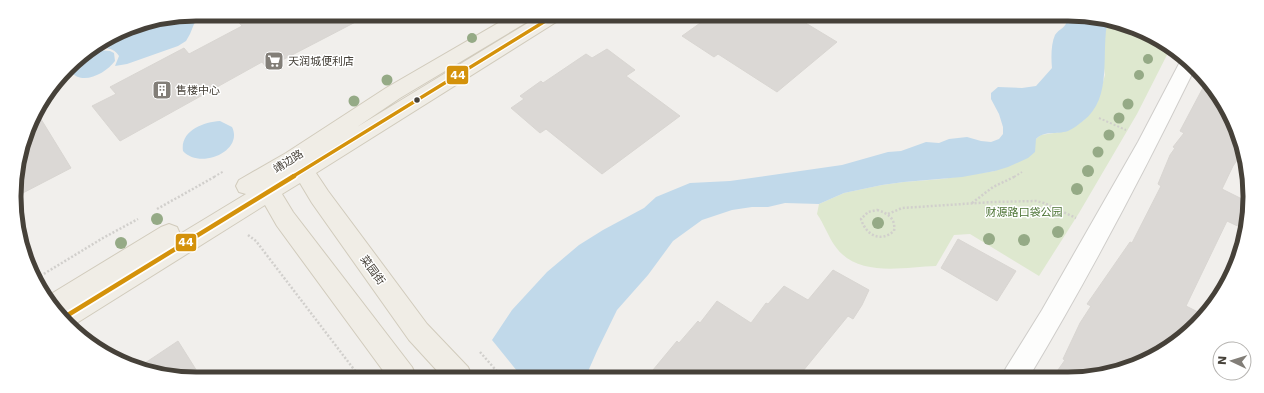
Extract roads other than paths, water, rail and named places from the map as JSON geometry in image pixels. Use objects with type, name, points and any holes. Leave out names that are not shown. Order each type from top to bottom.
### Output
[{"type":"main road","name":"靖边路","points":[[298,165],[393,93],[516,21]]},
{"type":"main road","name":"靖边路","points":[[57,303],[545,21]]},
{"type":"main road","name":"菜园街","points":[[298,165],[418,332],[455,372]]},
{"type":"main road","name":"靖边路","points":[[67,315],[264,185]]},
{"type":"main road","points":[[264,185],[290,226],[400,372]]},
{"type":"street","points":[[1018,372],[1051,318],[1147,146],[1186,67]]},
{"type":"water","points":[[195,21],[186,41],[178,46],[127,64],[115,66],[119,56],[114,50],[104,48],[129,34],[140,30],[162,24]]},
{"type":"water","points":[[1067,21],[1079,21],[1107,25],[1104,74],[1099,100],[1093,111],[1074,128],[1068,131],[1039,136],[1036,139],[1035,152],[1028,158],[995,171],[962,177],[882,185],[844,193],[819,204],[785,203],[768,207],[752,207],[732,210],[702,220],[673,241],[648,275],[617,310],[588,372],[518,372],[492,340],[512,310],[547,272],[579,245],[644,208],[656,197],[690,183],[730,181],[842,165],[888,152],[901,151],[926,142],[939,143],[949,139],[967,137],[991,142],[999,139],[1003,134],[1003,127],[999,114],[991,99],[991,93],[998,87],[1022,88],[1036,86],[1052,68],[1051,60],[1055,35]]},
{"type":"water","points":[[99,51],[110,51],[114,53],[115,61],[106,70],[88,78],[76,76],[72,72]]},
{"type":"water","points":[[220,121],[232,127],[234,136],[232,144],[226,150],[218,155],[200,159],[190,156],[183,151],[185,138],[189,133],[207,123]]},
{"type":"place","name":"天润城便利店","points":[[274,61]]},
{"type":"place","name":"售楼中心","points":[[162,90]]},
{"type":"park label","name":"财源路口袋公园","points":[[1024,212]]}]
